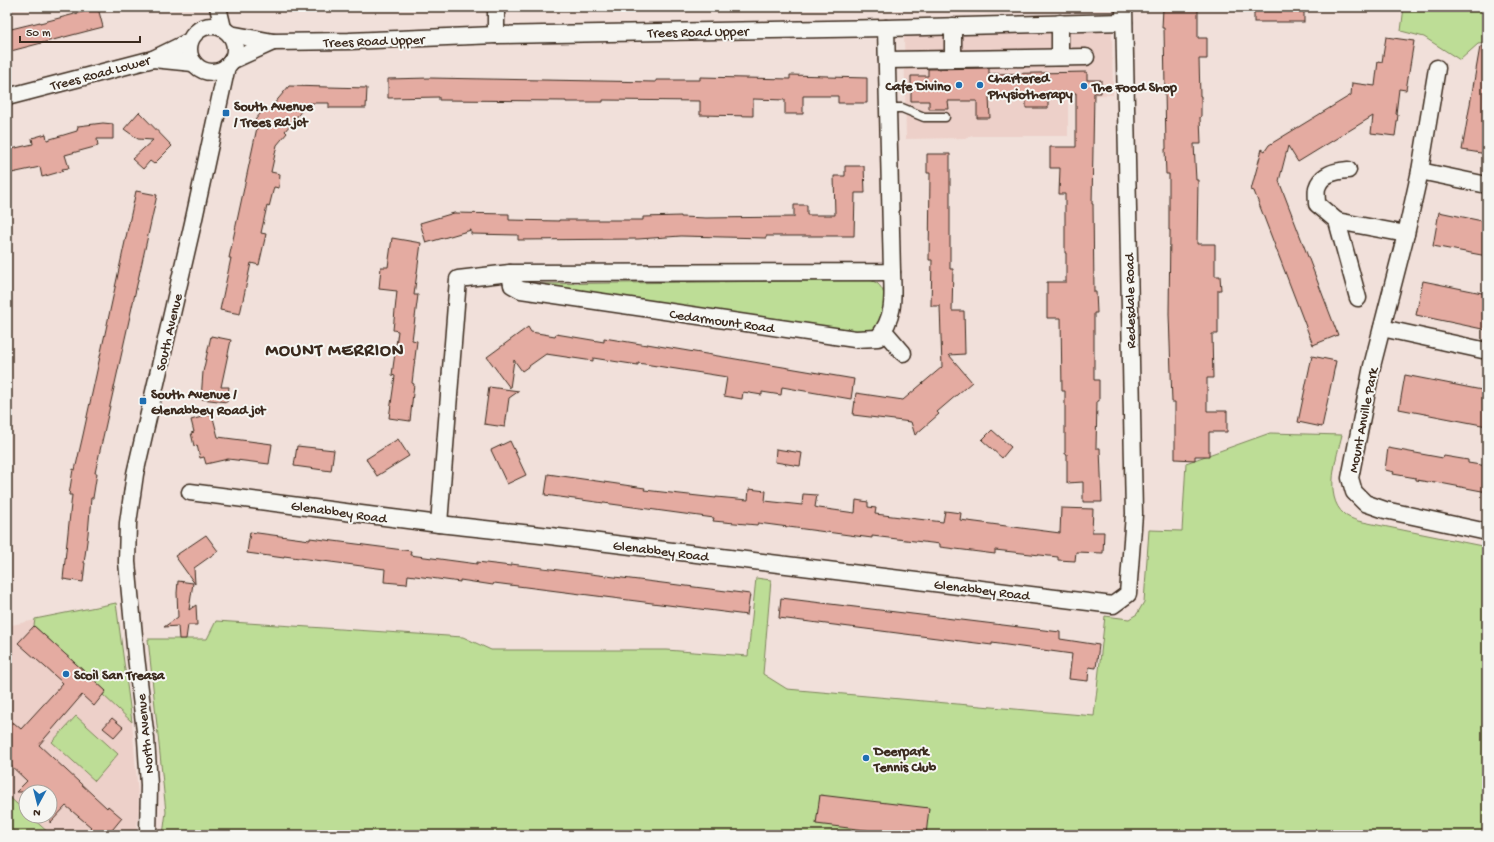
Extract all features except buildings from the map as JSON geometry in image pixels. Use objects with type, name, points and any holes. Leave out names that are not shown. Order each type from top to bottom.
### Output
[{"type":"street","points":[[205,26],[209,7]]},
{"type":"street","points":[[218,7],[226,31],[235,47],[234,54],[229,63]]},
{"type":"street","points":[[496,7],[496,35]]},
{"type":"street","name":"Trees Road Upper","points":[[273,42],[349,41],[496,35],[886,28],[1060,23],[1124,14]]},
{"type":"street","name":"Redesdale Road","points":[[1124,14],[1134,514],[1128,594]]},
{"type":"street","points":[[1060,23],[1060,57]]},
{"type":"street","points":[[218,103],[199,67],[190,56],[188,48],[193,34],[198,29],[205,26],[217,26],[226,31],[273,42]]},
{"type":"street","points":[[953,26],[953,59]]},
{"type":"street","points":[[886,28],[893,288],[891,314],[884,331],[903,353]]},
{"type":"street","name":"Trees Road Lower","points":[[7,97],[153,59],[190,41]]},
{"type":"street","points":[[153,59],[199,67],[212,72],[220,70],[229,63],[273,42]]},
{"type":"street","points":[[887,60],[1086,57]]},
{"type":"street","name":"South Avenue","points":[[133,634],[127,562],[128,523],[135,474],[193,223],[218,103],[229,63]]},
{"type":"street","name":"Mount Anville Park","points":[[1437,68],[1420,171],[1406,234],[1372,366],[1350,478],[1354,492],[1365,502],[1385,510],[1487,532]]},
{"type":"street","points":[[1348,170],[1336,171],[1324,177],[1317,188],[1317,204],[1337,220],[1406,234]]},
{"type":"street","points":[[1420,171],[1487,185]]},
{"type":"street","points":[[1337,220],[1358,298]]},
{"type":"street","points":[[439,524],[458,279],[510,272],[892,272]]},
{"type":"street","name":"Cedarmount Road","points":[[510,272],[512,285],[521,290],[854,339],[878,338],[884,331]]},
{"type":"street","points":[[1382,328],[1487,351]]},
{"type":"street","name":"Glenabbey Road","points":[[190,492],[439,524],[550,536],[1113,606],[1128,594]]},
{"type":"street","name":"North Avenue","points":[[133,634],[148,770],[148,835]]},
{"type":"lane","points":[[888,108],[902,108],[924,117],[945,117]]},
{"type":"shaded area","points":[[1112,30],[1113,95],[1068,96],[1068,136],[970,136],[965,138],[906,139],[904,34]]},
{"type":"shaded area","name":"Scoil San Treasa","points":[[116,603],[132,722],[139,807],[136,835],[51,835],[39,824],[58,824],[58,784],[18,784],[18,805],[7,795],[7,626]]},
{"type":"green space","points":[[1404,7],[1487,7],[1487,43],[1478,44],[1460,60],[1424,37],[1401,31]]},
{"type":"green space","points":[[870,280],[878,284],[881,288],[885,298],[885,310],[881,321],[876,327],[868,332],[856,335],[536,284]]},
{"type":"green space","points":[[1270,433],[1342,435],[1335,464],[1333,487],[1334,497],[1338,506],[1348,517],[1358,521],[1487,547],[1487,835],[163,835],[166,812],[148,639],[207,639],[216,621],[463,637],[491,650],[666,650],[748,656],[756,578],[771,580],[763,674],[787,689],[1094,716],[1105,616],[1129,619],[1137,614],[1144,602],[1149,530],[1182,531],[1186,463]]},
{"type":"green space","points":[[116,603],[132,722],[103,695],[106,691],[34,626],[35,619]]},
{"type":"green space","points":[[76,716],[118,754],[95,781],[52,742]]},
{"type":"green space","points":[[7,795],[18,805],[18,824],[39,824],[51,835],[29,835],[7,830]]},
{"type":"place","name":"Cafe Divino","points":[[959,85]]},
{"type":"place","name":"Chartered Physiotherapy","points":[[980,85]]},
{"type":"place","name":"The Food Shop","points":[[1084,86]]},
{"type":"place","name":"South Avenue / Trees Rd jct","points":[[226,113]]},
{"type":"place","name":"South Avenue / Glenabbey Road jct","points":[[143,401]]},
{"type":"place","name":"Scoil San Treasa","points":[[66,674]]},
{"type":"place","name":"Deerpark Tennis Club","points":[[866,758]]},
{"type":"district","name":"MOUNT MERRION","points":[[335,349]]}]
